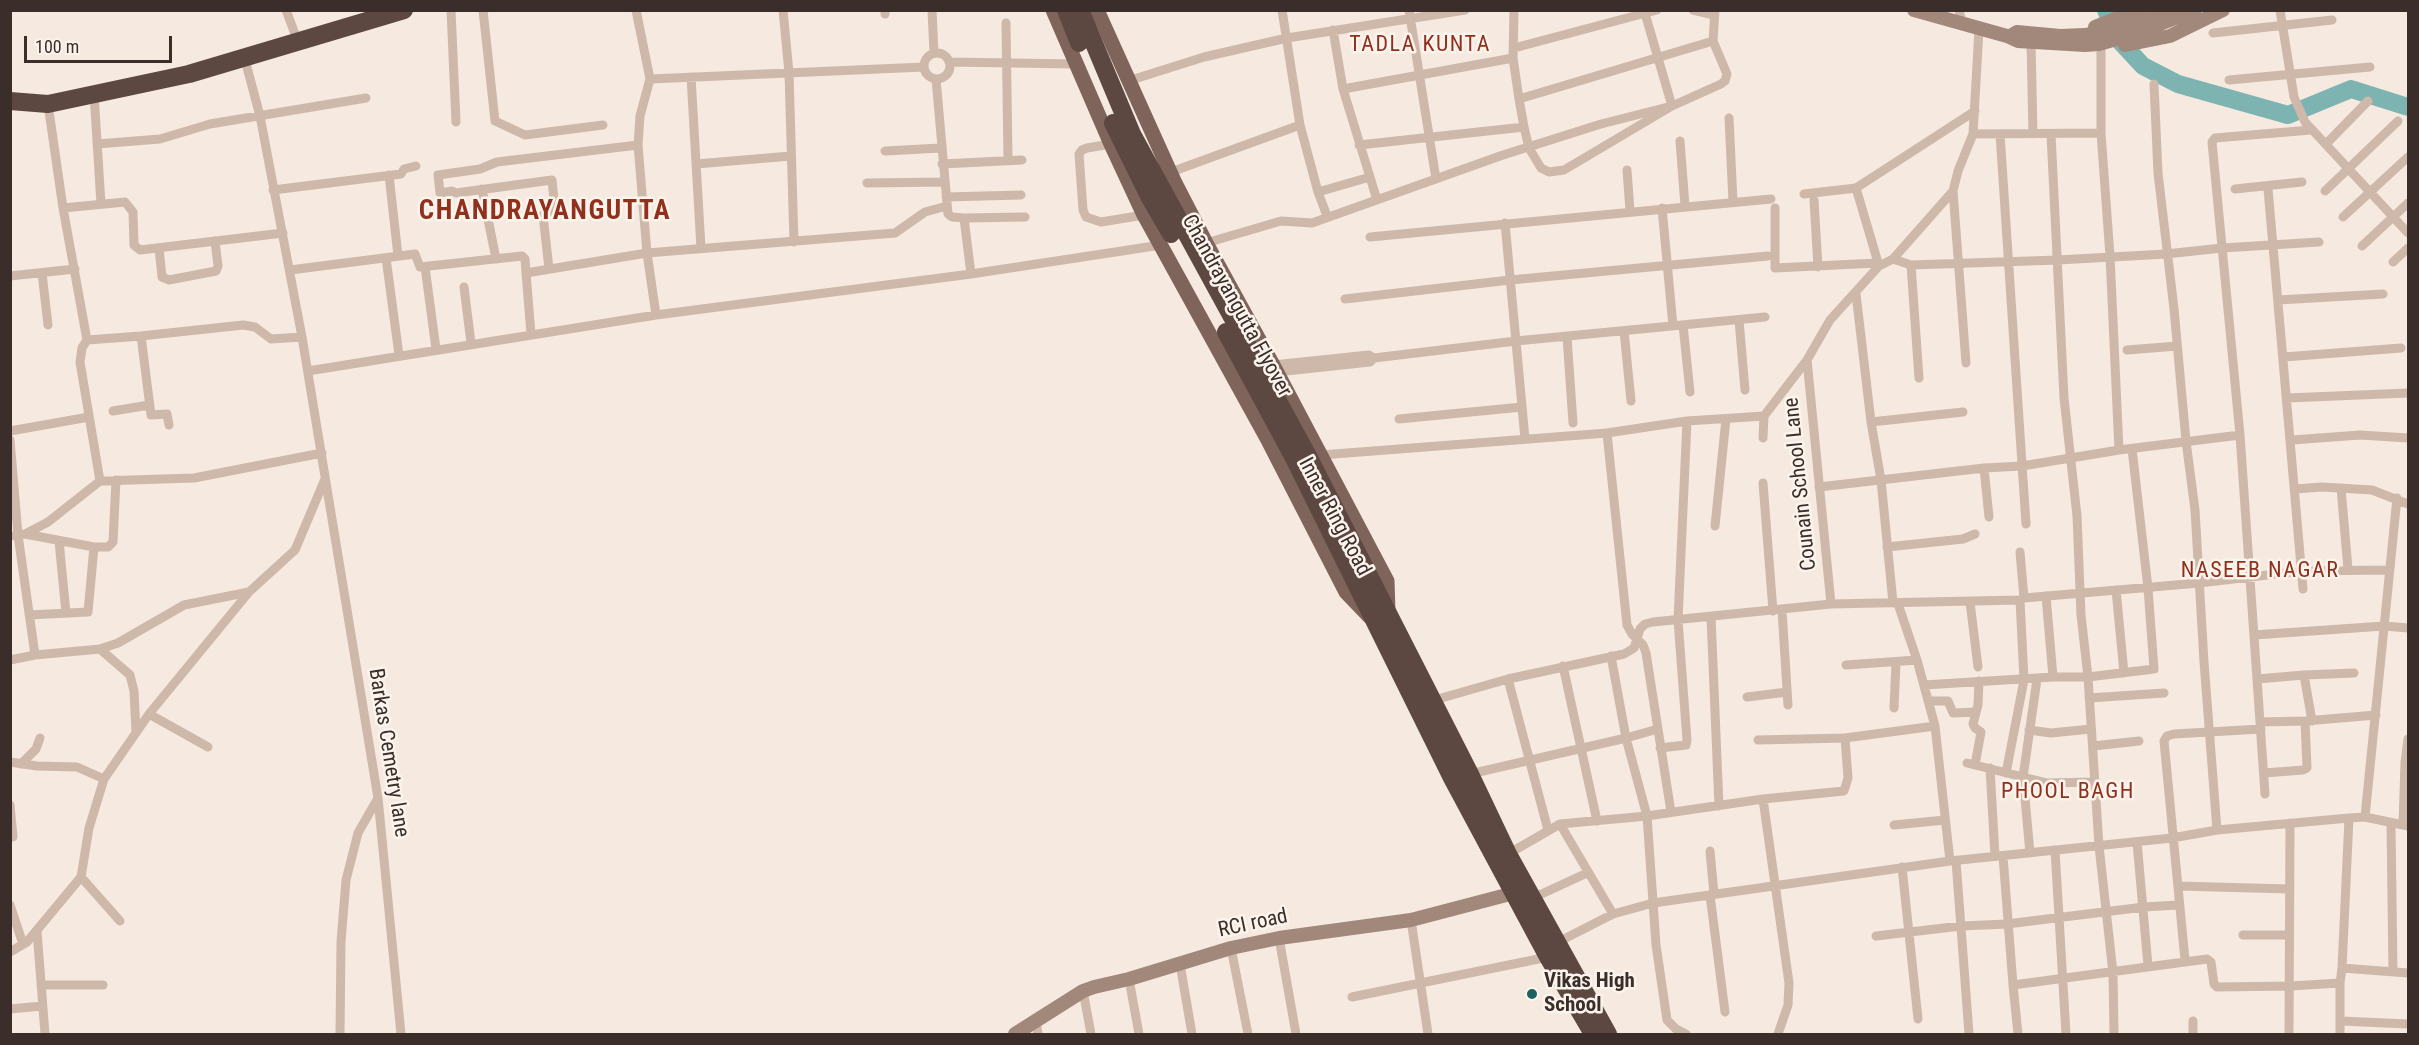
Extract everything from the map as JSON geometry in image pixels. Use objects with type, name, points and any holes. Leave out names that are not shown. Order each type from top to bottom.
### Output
[{"type":"highway","points":[[10,101],[48,104],[189,74],[404,10]]},
{"type":"highway","name":"Chandrayangutta Flyover","points":[[1066,10],[1121,141],[1380,616]]},
{"type":"highway","name":"Chandrayangutta Flyover","points":[[1080,10],[1131,134],[1260,368],[1367,591]]},
{"type":"highway","name":"Inner Ring Road","points":[[1380,616],[1514,893],[1608,1035]]},
{"type":"highway","name":"Inner Ring Road","points":[[1424,703],[1470,774],[1508,854],[1533,898],[1553,949],[1593,1035]]},
{"type":"main road","name":"Inner Ring Road","points":[[1053,10],[1144,215],[1269,442],[1346,592],[1380,616],[1387,581],[1275,368],[1206,243],[1096,10]]},
{"type":"main road","points":[[1084,83],[1123,70]]},
{"type":"street","points":[[286,10],[298,42]]},
{"type":"street","points":[[451,10],[456,122]]},
{"type":"street","points":[[483,10],[495,121],[525,135],[603,125]]},
{"type":"street","points":[[636,10],[650,79],[640,116],[638,145],[647,253],[656,315]]},
{"type":"street","points":[[783,10],[789,72],[794,242]]},
{"type":"street","points":[[932,10],[934,53]]},
{"type":"street","points":[[1103,10],[1119,49],[1123,70],[1204,57],[1287,38],[1410,15],[1465,10]]},
{"type":"street","points":[[1282,10],[1300,124],[1318,192],[1327,216]]},
{"type":"street","points":[[1514,10],[1513,58],[1524,127],[1529,148],[1545,171],[1564,170],[1672,106],[1725,81],[1727,74],[1725,67],[1713,41],[1714,13],[1694,10]]},
{"type":"street","points":[[1514,48],[1658,10]]},
{"type":"street","points":[[1914,10],[1960,17],[1979,29],[2031,43],[2096,40],[2137,33],[2195,10]]},
{"type":"street","points":[[2096,40],[2167,10]]},
{"type":"street","points":[[2007,36],[2018,32],[2140,42],[2170,36],[2223,10]]},
{"type":"street","points":[[2280,10],[2294,97],[2308,126],[2409,233]]},
{"type":"street","points":[[1644,12],[1672,106]]},
{"type":"street","points":[[2096,40],[2133,12]]},
{"type":"street","points":[[1410,15],[1436,179]]},
{"type":"street","points":[[2213,33],[2332,20]]},
{"type":"street","points":[[1006,24],[1008,160]]},
{"type":"street","points":[[1966,363],[1953,191],[1958,171],[1973,134],[1979,29]]},
{"type":"street","points":[[1333,30],[1343,90],[1377,200]]},
{"type":"street","points":[[2096,40],[2110,256],[2119,450]]},
{"type":"street","points":[[1519,99],[1713,41]]},
{"type":"street","points":[[2031,43],[2033,134]]},
{"type":"street","points":[[934,53],[945,56],[949,62],[947,74],[936,79],[929,76],[924,67],[925,59],[934,53]]},
{"type":"street","name":"Barkas Cemetry lane","points":[[244,57],[260,116],[290,270],[378,798],[401,1035]]},
{"type":"street","points":[[1343,90],[1513,58]]},
{"type":"street","points":[[949,62],[1076,64]]},
{"type":"street","points":[[650,79],[924,67]]},
{"type":"street","points":[[2229,80],[2370,67]]},
{"type":"street","points":[[691,77],[701,248]]},
{"type":"street","points":[[936,79],[942,164],[949,215],[964,218],[1025,217]]},
{"type":"street","points":[[2154,84],[2158,173],[2195,510],[2217,830]]},
{"type":"street","points":[[94,94],[101,204]]},
{"type":"street","points":[[97,144],[160,139],[210,124],[366,98]]},
{"type":"street","points":[[2326,144],[2368,101]]},
{"type":"street","points":[[48,104],[63,208],[87,340],[82,348],[80,362],[100,481]]},
{"type":"street","points":[[1206,243],[1281,221],[1290,220],[1307,224],[1601,124],[1672,106]]},
{"type":"street","points":[[1804,194],[1856,188],[1975,111]]},
{"type":"street","points":[[1728,118],[1733,202]]},
{"type":"street","points":[[2325,191],[2398,121]]},
{"type":"street","points":[[1171,172],[1300,124]]},
{"type":"street","points":[[2265,794],[2240,435],[2213,139],[2308,126]]},
{"type":"street","points":[[1359,145],[1524,127]]},
{"type":"street","points":[[1973,134],[2101,133]]},
{"type":"street","points":[[2000,134],[2026,524]]},
{"type":"street","points":[[2052,134],[2064,398],[2077,516],[2081,615],[2088,677],[2099,846],[2113,973],[2114,1035]]},
{"type":"street","points":[[1680,141],[1685,206]]},
{"type":"street","points":[[1111,144],[1087,148],[1079,154],[1083,210],[1086,217],[1101,222],[1144,215]]},
{"type":"street","points":[[549,269],[543,215],[555,209],[552,180],[440,193],[437,176],[480,169],[498,162],[638,145]]},
{"type":"street","points":[[885,151],[941,148]]},
{"type":"street","points":[[696,164],[791,156]]},
{"type":"street","points":[[2343,217],[2409,157]]},
{"type":"street","points":[[942,164],[1022,160]]},
{"type":"street","points":[[273,190],[401,174],[404,169],[416,166]]},
{"type":"street","points":[[1627,170],[1630,211]]},
{"type":"street","points":[[389,176],[398,255]]},
{"type":"street","points":[[1318,192],[1370,177]]},
{"type":"street","points":[[867,183],[944,182]]},
{"type":"street","points":[[2235,189],[2302,182]]},
{"type":"street","points":[[2270,185],[2268,189],[2292,440],[2303,589]]},
{"type":"street","points":[[1856,188],[1878,264]]},
{"type":"street","points":[[482,189],[496,259]]},
{"type":"street","points":[[1370,237],[1685,206],[1733,202],[1773,203],[1775,267],[1878,264],[1893,259],[1953,191]]},
{"type":"street","points":[[526,273],[647,253],[895,233],[925,212],[946,201],[1021,195]]},
{"type":"street","points":[[1814,200],[1818,267]]},
{"type":"street","points":[[63,208],[125,202],[133,212],[133,241],[136,248],[159,248],[283,233]]},
{"type":"street","points":[[2362,246],[2409,203]]},
{"type":"street","points":[[1662,208],[1667,265],[1690,392]]},
{"type":"street","points":[[964,218],[971,274]]},
{"type":"street","points":[[1504,223],[1525,439]]},
{"type":"street","points":[[159,248],[162,277],[169,279],[216,271],[218,266],[215,241]]},
{"type":"street","points":[[1893,259],[1911,265],[2058,260],[2319,242]]},
{"type":"street","points":[[308,371],[656,315],[971,274],[1161,245]]},
{"type":"street","points":[[2393,262],[2409,248]]},
{"type":"street","points":[[290,270],[398,255],[415,254],[419,267],[522,256],[525,259],[531,334]]},
{"type":"street","points":[[1345,299],[1510,280],[1768,256]]},
{"type":"street","points":[[386,258],[399,355]]},
{"type":"street","points":[[1763,438],[1764,416],[1807,360],[1830,320],[1856,294],[1878,264]]},
{"type":"street","points":[[1911,265],[1918,378]]},
{"type":"street","points":[[425,267],[436,349]]},
{"type":"street","points":[[10,276],[75,269]]},
{"type":"street","points":[[42,273],[48,325]]},
{"type":"street","points":[[464,287],[471,343]]},
{"type":"street","points":[[1856,294],[1896,603],[1917,660],[1935,726],[1945,820],[1961,926],[1969,1035]]},
{"type":"street","points":[[2278,300],[2384,294]]},
{"type":"street","points":[[1275,368],[1369,355],[1374,358],[1516,341],[1765,317]]},
{"type":"street","points":[[1739,320],[1745,390]]},
{"type":"street","points":[[87,340],[243,325],[255,327],[262,335],[271,339],[302,337]]},
{"type":"street","points":[[1624,331],[1631,401]]},
{"type":"street","points":[[141,336],[152,415],[168,415],[169,425]]},
{"type":"street","points":[[1567,337],[1573,423]]},
{"type":"street","points":[[2127,350],[2177,346]]},
{"type":"street","points":[[2284,357],[2401,348]]},
{"type":"street","name":"Counain School Lane","points":[[1807,360],[1832,604]]},
{"type":"street","points":[[2288,398],[2409,393]]},
{"type":"street","points":[[113,411],[149,405]]},
{"type":"street","points":[[1399,419],[1522,407]]},
{"type":"street","points":[[1871,422],[1963,412]]},
{"type":"street","points":[[1321,455],[1607,433],[1687,421],[1764,416]]},
{"type":"street","points":[[10,431],[90,417]]},
{"type":"street","points":[[1715,526],[1726,419]]},
{"type":"street","points":[[1659,748],[1686,745],[1687,740],[1678,620],[1687,421]]},
{"type":"street","points":[[1607,433],[1627,626],[1643,645],[1646,653],[1659,748],[1671,812]]},
{"type":"street","points":[[1820,487],[1983,468],[2022,466],[2119,450],[2240,435]]},
{"type":"street","points":[[2292,440],[2360,435],[2409,438]]},
{"type":"street","points":[[10,440],[18,535],[35,656]]},
{"type":"street","points":[[1924,685],[2088,677],[2154,669],[2148,588],[2132,449]]},
{"type":"street","points":[[18,535],[48,522],[100,481],[194,478],[322,453]]},
{"type":"street","points":[[1983,468],[1989,517]]},
{"type":"street","points":[[10,952],[37,931],[81,877],[89,828],[104,779],[149,714],[249,592],[295,550],[325,478]]},
{"type":"street","points":[[18,535],[94,547],[108,547],[113,542],[116,480]]},
{"type":"street","points":[[1762,483],[1788,705]]},
{"type":"street","points":[[2341,488],[2348,569]]},
{"type":"street","points":[[2295,489],[2372,490],[2409,504]]},
{"type":"street","points":[[2364,817],[2397,498]]},
{"type":"street","points":[[1887,547],[1963,539],[1975,534]]},
{"type":"street","points":[[59,541],[66,613]]},
{"type":"street","points":[[29,615],[88,612],[94,547]]},
{"type":"street","points":[[2006,773],[2024,680],[2020,552]]},
{"type":"street","points":[[1424,703],[1508,679],[1631,651],[1640,629],[1645,624],[1832,604],[2022,599],[2302,572],[2348,569],[2388,570]]},
{"type":"street","points":[[2116,590],[2124,673]]},
{"type":"street","points":[[10,660],[100,649],[118,643],[184,605],[249,592]]},
{"type":"street","points":[[2046,596],[2053,677]]},
{"type":"street","points":[[1970,602],[1978,667]]},
{"type":"street","points":[[1712,617],[1719,806]]},
{"type":"street","points":[[2254,635],[2384,626],[2409,628]]},
{"type":"street","points":[[100,649],[130,675],[134,691],[136,732]]},
{"type":"street","points":[[1611,656],[1626,738],[1647,816],[1653,903],[1667,1020],[1686,1035]]},
{"type":"street","points":[[1846,665],[1917,660]]},
{"type":"street","points":[[1894,708],[1896,662]]},
{"type":"street","points":[[1563,666],[1597,821]]},
{"type":"street","points":[[2257,679],[2354,673]]},
{"type":"street","points":[[2264,772],[2307,768],[2308,721],[2304,675]]},
{"type":"street","points":[[1508,679],[1548,830]]},
{"type":"street","points":[[2030,853],[2023,777],[2037,679]]},
{"type":"street","points":[[1979,681],[1974,726],[1981,732],[1971,764],[2047,783],[2094,782]]},
{"type":"street","points":[[1747,697],[1787,692]]},
{"type":"street","points":[[2089,698],[2164,693]]},
{"type":"street","points":[[1928,701],[1948,701],[1953,713],[1976,712]]},
{"type":"street","points":[[149,714],[208,747]]},
{"type":"street","points":[[2185,960],[2164,741],[2167,736],[2376,715]]},
{"type":"street","points":[[1758,740],[1845,738],[1935,726]]},
{"type":"street","points":[[1470,774],[1658,729]]},
{"type":"street","points":[[2029,730],[2051,733],[2091,729]]},
{"type":"street","points":[[16,763],[36,749],[40,738]]},
{"type":"street","points":[[1508,854],[1560,824],[1647,816],[1845,791],[1848,778],[1845,738]]},
{"type":"street","points":[[1352,997],[1421,984],[1553,949],[1613,914],[1653,903],[1902,867],[2172,838],[2217,830],[2364,817],[2406,826],[2405,763],[2409,739]]},
{"type":"street","points":[[2093,746],[2139,741]]},
{"type":"street","points":[[16,763],[77,767],[104,779]]},
{"type":"street","points":[[1990,768],[2018,1035]]},
{"type":"street","points":[[340,1035],[341,942],[346,880],[357,833],[378,798]]},
{"type":"street","points":[[1763,800],[1777,885],[1789,983],[1788,1005],[1779,1035]]},
{"type":"street","points":[[10,804],[13,837]]},
{"type":"street","points":[[2340,1035],[2340,983],[2349,818]]},
{"type":"street","points":[[1894,825],[1945,820]]},
{"type":"street","points":[[2289,1035],[2290,823]]},
{"type":"street","points":[[1560,824],[1613,914]]},
{"type":"street","points":[[2391,824],[2393,972]]},
{"type":"street","points":[[2137,842],[2148,966]]},
{"type":"street","points":[[2055,850],[2066,1035]]},
{"type":"street","points":[[1710,851],[1712,894],[1725,1012]]},
{"type":"street","points":[[1902,867],[1918,1019]]},
{"type":"street","points":[[1533,898],[1587,873]]},
{"type":"street","points":[[81,877],[120,921]]},
{"type":"street","points":[[2178,886],[2289,889]]},
{"type":"street","name":"RCI road","points":[[1015,1035],[1037,1028],[1083,991],[1231,948],[1279,938],[1411,920],[1514,893]]},
{"type":"street","points":[[10,905],[23,944]]},
{"type":"street","points":[[1876,936],[2178,905]]},
{"type":"street","points":[[1411,920],[1428,1035]]},
{"type":"street","points":[[37,931],[45,1035]]},
{"type":"street","points":[[2243,935],[2288,935]]},
{"type":"street","points":[[1279,938],[1296,1035]]},
{"type":"street","points":[[1231,948],[1248,1035]]},
{"type":"street","points":[[2013,985],[2113,973],[2185,960],[2210,960],[2214,984],[2217,987],[2291,987],[2340,983]]},
{"type":"street","points":[[1180,964],[1192,1035]]},
{"type":"street","points":[[2342,968],[2409,973]]},
{"type":"street","points":[[1129,979],[1139,1035]]},
{"type":"street","points":[[40,986],[103,985]]},
{"type":"street","points":[[1083,991],[1090,1035]]},
{"type":"street","points":[[10,1009],[42,1005]]},
{"type":"street","points":[[2193,1021],[2193,1035]]},
{"type":"street","points":[[2341,1021],[2409,1024]]},
{"type":"waterway","points":[[2106,10],[2117,38],[2143,66],[2178,84],[2288,115],[2351,89],[2408,107]]},
{"type":"place","name":"Vikas High School","points":[[1532,994]]},
{"type":"district","name":"TADLA KUNTA","points":[[1420,45]]},
{"type":"district","name":"CHANDRAYANGUTTA","points":[[545,212]]},
{"type":"district","name":"NASEEB NAGAR","points":[[2260,571]]},
{"type":"district","name":"PHOOL BAGH","points":[[2068,792]]}]
